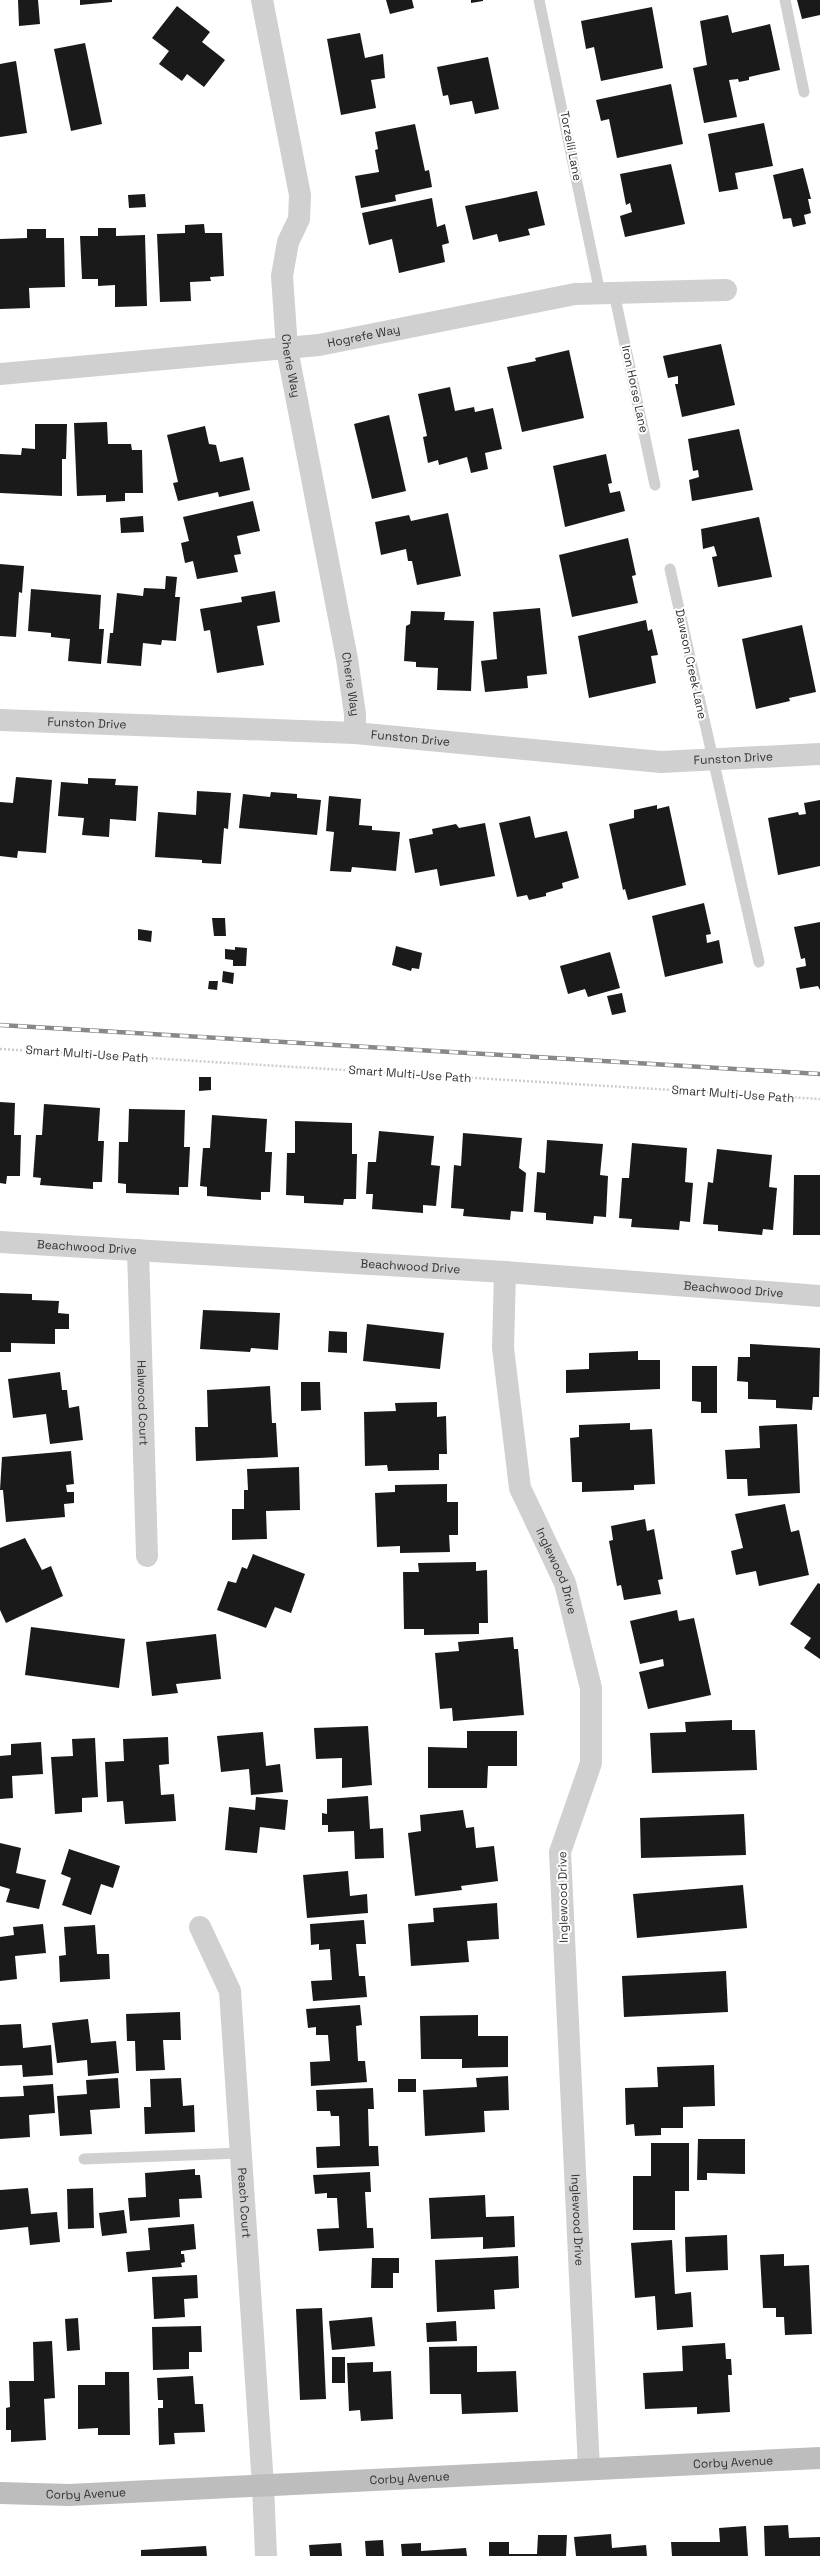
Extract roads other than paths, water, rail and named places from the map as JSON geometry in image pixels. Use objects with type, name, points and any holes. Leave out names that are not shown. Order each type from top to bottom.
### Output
[{"type":"street","name":"Cherie Way","points":[[262,0],[300,195],[299,219],[288,242],[282,276],[287,349],[347,659],[355,714],[355,733]]},
{"type":"street","name":"Hogrefe Way","points":[[0,374],[319,345],[575,294],[726,290]]},
{"type":"street","name":"Funston Drive","points":[[0,720],[355,733],[661,762],[820,754]]},
{"type":"street","name":"Beachwood Drive","points":[[0,1242],[504,1272],[820,1296]]},
{"type":"street","name":"Halwood Court","points":[[138,1250],[147,1556]]},
{"type":"street","name":"Inglewood Drive","points":[[504,1272],[503,1348],[520,1488],[565,1583],[591,1688],[591,1763],[560,1852],[589,2468]]},
{"type":"street","name":"Peach Court","points":[[200,1927],[230,1991],[263,2486],[266,2556]]},
{"type":"street","name":"Corby Avenue","points":[[0,2493],[69,2495],[589,2468],[820,2458]]},
{"type":"lane","name":"Torzelli Lane","points":[[539,0],[607,293]]},
{"type":"lane","points":[[785,0],[804,92]]},
{"type":"lane","name":"Iron Horse Lane","points":[[607,293],[655,485]]},
{"type":"lane","name":"Dawson Creek Lane","points":[[670,569],[711,759],[759,962]]},
{"type":"lane","points":[[84,2159],[241,2153]]},
{"type":"railway","points":[[0,1025],[820,1074]]}]
